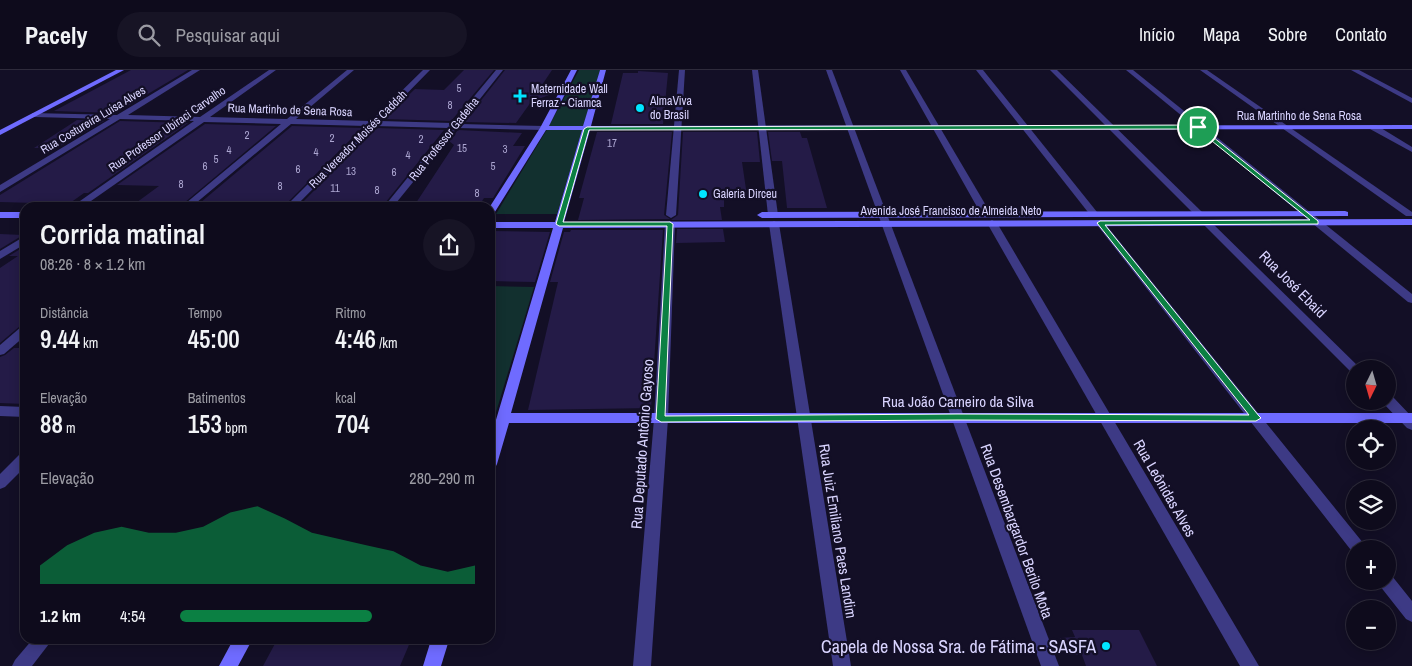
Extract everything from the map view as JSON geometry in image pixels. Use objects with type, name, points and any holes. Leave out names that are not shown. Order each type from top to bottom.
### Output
[{"type":"street","points":[[0,125],[106,70]]},
{"type":"street","points":[[0,133],[121,70]]},
{"type":"street","name":"Rua Costureira Luisa Alves","points":[[0,189],[198,70]]},
{"type":"street","name":"Rua Professor Ubiraci Carvalho","points":[[83,202],[274,70]]},
{"type":"street","points":[[191,202],[351,70]]},
{"type":"street","name":"Rua Vereador Moisés Caddah","points":[[294,202],[426,70]]},
{"type":"street","name":"Rua Professor Gadelha","points":[[392,202],[500,70]]},
{"type":"street","points":[[495,207],[544,128],[574,70]]},
{"type":"street","points":[[495,446],[603,70]]},
{"type":"street","name":"Rua Deputado Antônio Gayoso","points":[[642,666],[661,419],[671,220],[682,70]]},
{"type":"street","name":"Rua Juiz Emiliano Paes Landim","points":[[755,70],[774,219],[842,666]]},
{"type":"street","name":"Rua Desembargardor Berilo Mota","points":[[829,70],[1050,666]]},
{"type":"street","name":"Rua Leônidas Alves","points":[[903,70],[1250,666]]},
{"type":"street","points":[[979,70],[1353,540]]},
{"type":"street","points":[[1053,70],[1198,214]]},
{"type":"street","points":[[1128,70],[1412,300]]},
{"type":"street","points":[[1204,70],[1411,216]]},
{"type":"street","points":[[1354,70],[1412,101]]},
{"type":"street","name":"Rua Martinho de Sena Rosa","points":[[35,115],[587,129],[1412,127]]},
{"type":"street","points":[[1373,127],[1412,150]]},
{"type":"street","name":"Avenida José Francisco de Almeida Neto","points":[[495,215],[561,220],[1097,218],[1198,214],[1411,216]]},
{"type":"street","points":[[0,215],[20,215]]},
{"type":"street","name":"Avenida José Francisco de Almeida Neto","points":[[1097,218],[1207,223],[1316,222],[1411,216]]},
{"type":"street","name":"Avenida José Francisco de Almeida Neto","points":[[495,225],[561,220]]},
{"type":"street","points":[[0,223],[20,223]]},
{"type":"street","name":"Rua José Ebaid","points":[[1207,223],[1346,360]]},
{"type":"street","points":[[0,256],[20,242]]},
{"type":"street","points":[[0,350],[20,334]]},
{"type":"street","points":[[1396,407],[1410,420]]},
{"type":"street","points":[[0,411],[20,412]]},
{"type":"street","name":"Rua João Carneiro da Silva","points":[[503,418],[1105,417],[1410,420]]},
{"type":"street","points":[[0,483],[20,463]]},
{"type":"street","points":[[1393,590],[1412,614]]},
{"type":"street","points":[[22,666],[40,644]]},
{"type":"street","points":[[228,666],[241,644]]},
{"type":"street","points":[[432,666],[439,644]]},
{"type":"green space","points":[[579,70],[600,70],[557,214],[496,214],[549,126]]},
{"type":"green space","points":[[495,286],[534,287],[495,416]]},
{"type":"building","points":[[131,70],[188,70],[116,113],[54,111]]},
{"type":"building","points":[[464,70],[494,70],[451,121],[384,119],[415,89],[444,90]]},
{"type":"building","name":"Maternidade Wall Ferraz - Ciamca","points":[[505,70],[552,70],[542,85],[549,95],[531,102],[516,123],[464,122]]},
{"type":"building","name":"AlmaViva do Brasil","points":[[638,71],[668,73],[663,124],[611,124],[623,73],[638,73]]},
{"type":"building","points":[[77,120],[104,121],[57,148],[34,148]]},
{"type":"building","points":[[120,121],[188,123],[88,193],[84,193],[71,202],[0,202],[0,195]]},
{"type":"building","points":[[205,124],[276,126],[185,202],[137,202],[159,186],[117,185]]},
{"type":"building","points":[[292,126],[362,128],[288,202],[201,202]]},
{"type":"building","points":[[376,128],[444,130],[386,202],[303,202]]},
{"type":"building","points":[[458,130],[522,133],[513,146],[525,146],[493,198],[484,198],[482,202],[417,202],[454,145],[449,141]]},
{"type":"building","points":[[597,132],[672,132],[664,215],[670,219],[578,220],[584,198],[579,198]]},
{"type":"building","points":[[683,132],[757,132],[760,162],[742,162],[747,196],[724,196],[724,207],[720,207],[722,220],[671,220],[678,215]]},
{"type":"building","points":[[768,132],[800,132],[802,138],[807,138],[827,208],[787,208],[782,161],[772,161]]},
{"type":"building","points":[[677,229],[723,229],[725,242],[676,243]]},
{"type":"building","points":[[571,230],[663,230],[651,408],[528,410],[558,282],[550,282],[564,232],[570,232]]},
{"type":"building","points":[[495,231],[550,232],[535,282],[495,281]]},
{"type":"building","points":[[0,234],[20,235],[20,237],[0,249]]},
{"type":"building","points":[[20,249],[20,326],[0,343],[0,268],[18,256],[9,256]]},
{"type":"building","points":[[14,348],[20,348],[20,404],[0,403],[0,357]]},
{"type":"building","name":"Capela de Nossa Sra. de Fátima - SASFA","points":[[1072,630],[1139,630],[1157,666],[1086,666],[1082,655],[1067,655],[1060,638],[1075,637]]},
{"type":"building","points":[[275,644],[409,644],[400,666],[263,666]]},
{"type":"place","name":"Maternidade Wall Ferraz - Ciamca","points":[[520,96]]},
{"type":"place","name":"AlmaViva do Brasil","points":[[640,108]]},
{"type":"place","name":"Galeria Dirceu","points":[[703,194]]},
{"type":"place","name":"Capela de Nossa Sra. de Fátima - SASFA","points":[[1106,646]]},
{"type":"route","points":[[1198,127],[1316,222],[1100,223],[1256,418],[957,417],[661,419],[670,224],[559,224],[587,129],[1198,127]]}]
